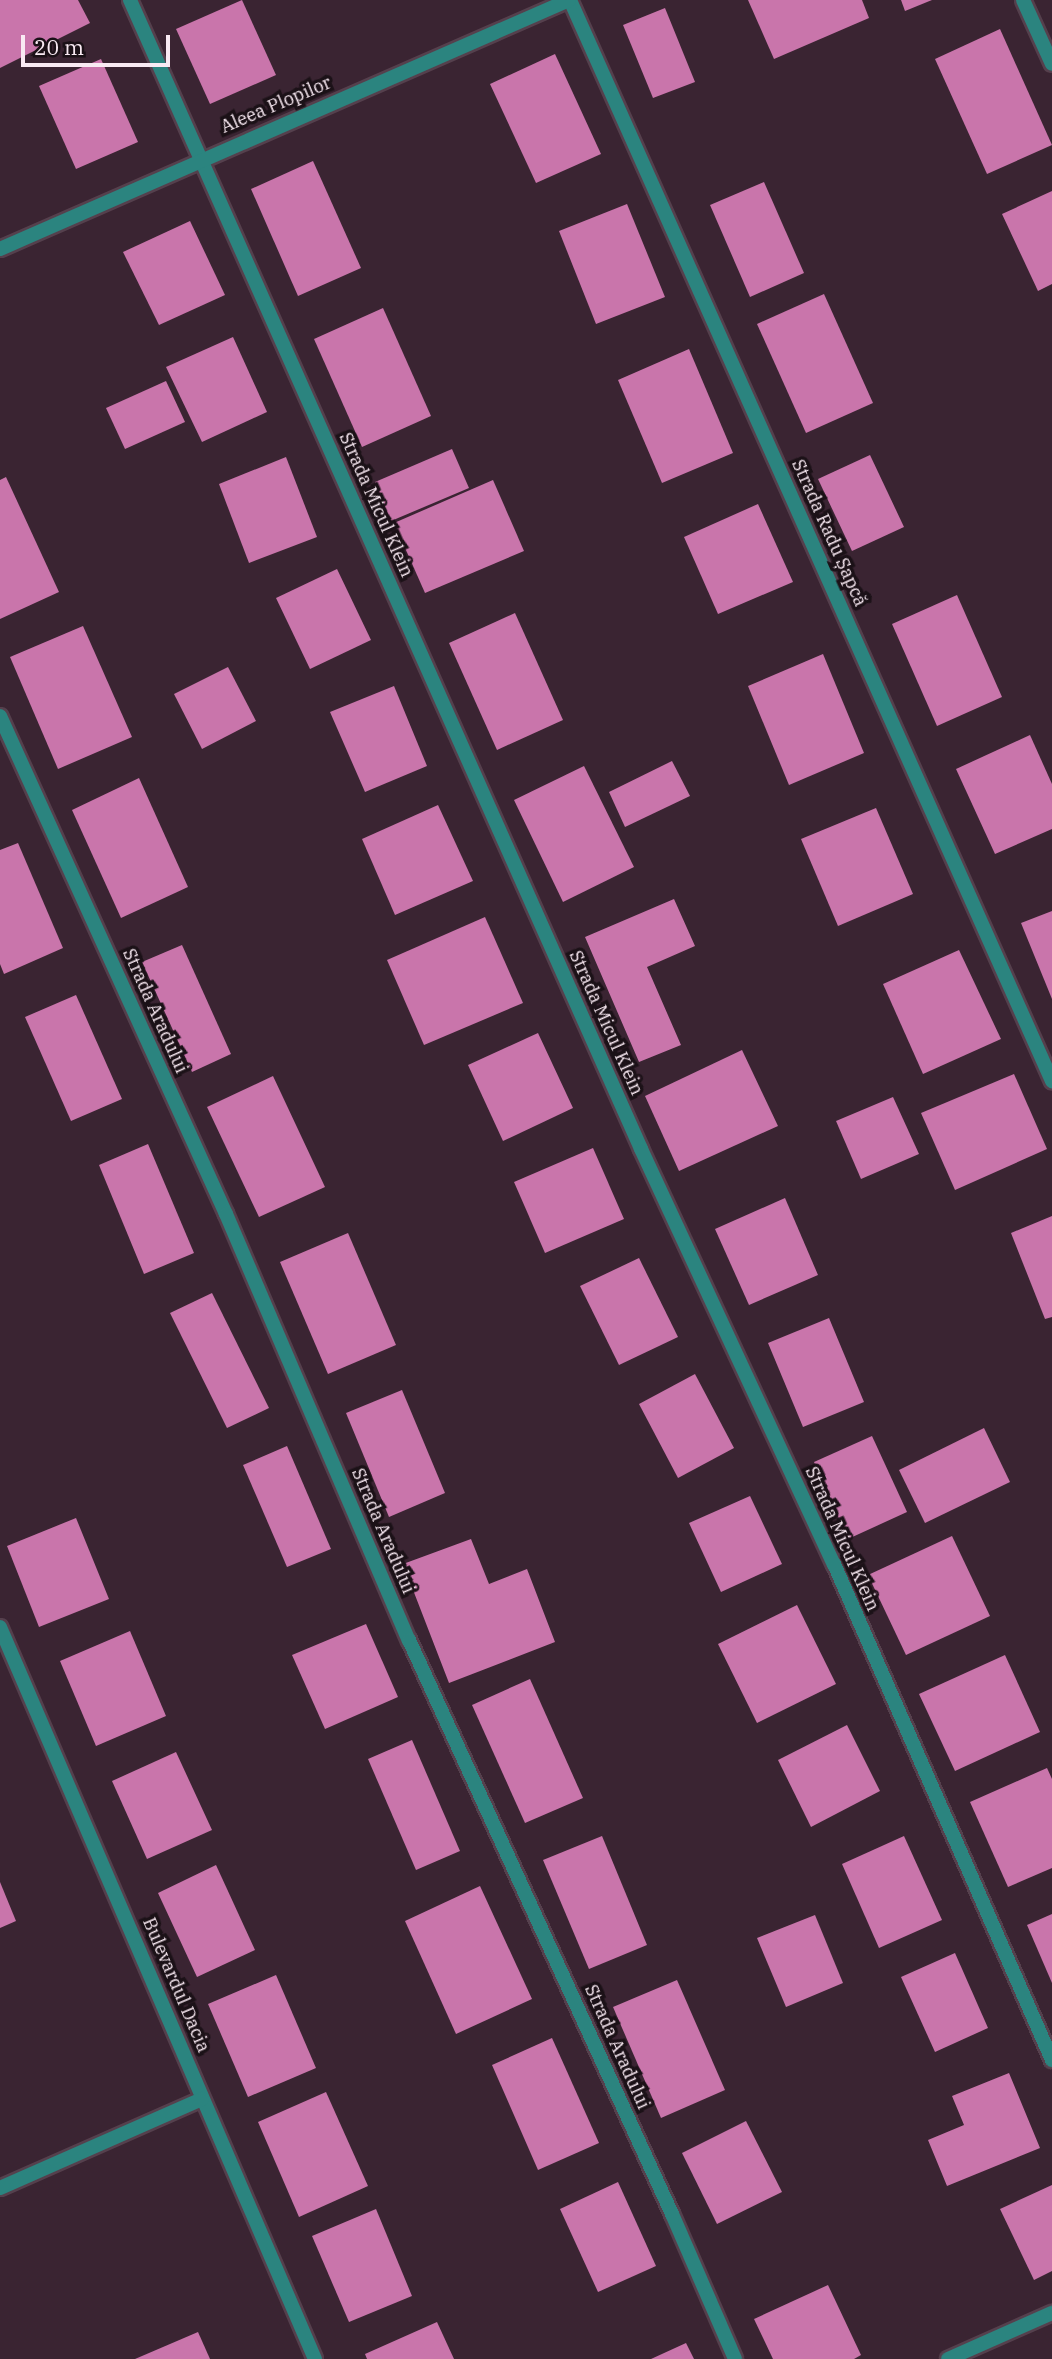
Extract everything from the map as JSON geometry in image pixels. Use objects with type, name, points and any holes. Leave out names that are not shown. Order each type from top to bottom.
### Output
[{"type":"street","name":"Strada Micul Klein","points":[[130,0],[641,1149],[834,1564],[1052,2060]]},
{"type":"street","name":"Aleea Plopilor","points":[[0,249],[200,159],[570,0]]},
{"type":"street","name":"Strada Radu Șapcă","points":[[570,0],[1052,1081]]},
{"type":"street","points":[[1023,0],[1052,64]]},
{"type":"street","name":"Strada Aradului","points":[[0,716],[226,1214],[409,1640],[661,2189],[734,2359]]},
{"type":"street","name":"Bulevardul Dacia","points":[[0,1627],[315,2359]]},
{"type":"street","points":[[0,2188],[202,2099]]},
{"type":"street","points":[[948,2359],[1052,2313]]},
{"type":"building","points":[[0,0],[78,0],[90,23],[0,68]]},
{"type":"building","points":[[242,0],[276,75],[210,104],[176,29]]},
{"type":"building","points":[[748,0],[862,0],[869,18],[774,59]]},
{"type":"building","points":[[901,0],[932,0],[905,11]]},
{"type":"building","points":[[665,8],[695,82],[653,98],[623,25]]},
{"type":"building","points":[[1000,29],[1052,145],[987,174],[935,59]]},
{"type":"building","points":[[555,54],[601,154],[536,183],[490,84]]},
{"type":"building","points":[[101,59],[138,142],[76,169],[39,86]]},
{"type":"building","points":[[313,161],[361,268],[298,296],[251,189]]},
{"type":"building","points":[[764,182],[804,273],[750,297],[710,205]]},
{"type":"building","points":[[1052,191],[1052,284],[1038,291],[1002,214]]},
{"type":"building","points":[[627,204],[665,297],[596,324],[559,231]]},
{"type":"building","points":[[190,221],[225,295],[159,325],[123,252]]},
{"type":"building","points":[[824,294],[873,403],[806,433],[757,324]]},
{"type":"building","points":[[383,308],[431,416],[362,447],[314,339]]},
{"type":"building","points":[[233,337],[267,412],[202,442],[166,367]]},
{"type":"building","points":[[689,349],[733,453],[662,483],[618,380]]},
{"type":"building","points":[[166,381],[185,422],[125,449],[106,408]]},
{"type":"building","points":[[452,449],[469,488],[391,521],[375,482]]},
{"type":"building","points":[[870,455],[904,527],[852,551],[818,479]]},
{"type":"building","points":[[286,457],[317,537],[249,563],[219,484]]},
{"type":"building","points":[[6,477],[59,592],[0,619],[0,480]]},
{"type":"building","points":[[493,480],[524,551],[425,593],[394,523]]},
{"type":"building","points":[[758,504],[793,582],[718,614],[684,537]]},
{"type":"building","points":[[337,569],[371,640],[310,669],[276,598]]},
{"type":"building","points":[[957,595],[1002,697],[937,726],[892,624]]},
{"type":"building","points":[[515,613],[563,720],[497,750],[449,643]]},
{"type":"building","points":[[83,626],[132,737],[58,769],[10,657]]},
{"type":"building","points":[[823,654],[864,753],[789,785],[748,686]]},
{"type":"building","points":[[228,667],[256,721],[202,749],[174,694]]},
{"type":"building","points":[[394,686],[427,766],[365,792],[330,712]]},
{"type":"building","points":[[1030,735],[1052,784],[1052,829],[995,854],[956,769]]},
{"type":"building","points":[[672,761],[690,796],[625,827],[609,792]]},
{"type":"building","points":[[584,766],[634,867],[563,902],[514,800]]},
{"type":"building","points":[[139,778],[188,887],[121,918],[72,810]]},
{"type":"building","points":[[438,805],[473,881],[395,915],[362,839]]},
{"type":"building","points":[[876,808],[913,894],[838,926],[801,839]]},
{"type":"building","points":[[18,843],[63,948],[4,974],[0,964],[0,850]]},
{"type":"building","points":[[674,899],[695,946],[647,967],[681,1045],[639,1062],[585,937]]},
{"type":"building","points":[[1052,911],[1052,999],[1021,923]]},
{"type":"building","points":[[485,917],[523,1003],[424,1045],[387,960]]},
{"type":"building","points":[[182,945],[231,1054],[192,1072],[142,962]]},
{"type":"building","points":[[959,950],[1001,1039],[923,1074],[883,984]]},
{"type":"building","points":[[76,995],[122,1099],[71,1121],[25,1017]]},
{"type":"building","points":[[538,1033],[573,1108],[503,1141],[468,1065]]},
{"type":"building","points":[[742,1050],[778,1126],[679,1171],[645,1096]]},
{"type":"building","points":[[1014,1074],[1047,1149],[955,1190],[921,1113]]},
{"type":"building","points":[[273,1076],[325,1187],[259,1217],[207,1107]]},
{"type":"building","points":[[893,1097],[919,1154],[861,1179],[836,1121]]},
{"type":"building","points":[[148,1144],[194,1253],[144,1274],[99,1165]]},
{"type":"building","points":[[593,1148],[624,1219],[545,1253],[514,1182]]},
{"type":"building","points":[[785,1198],[818,1275],[749,1305],[715,1229]]},
{"type":"building","points":[[1052,1216],[1052,1317],[1045,1319],[1011,1233]]},
{"type":"building","points":[[348,1233],[396,1345],[328,1374],[280,1262]]},
{"type":"building","points":[[639,1258],[678,1337],[619,1365],[580,1286]]},
{"type":"building","points":[[212,1293],[269,1408],[227,1428],[170,1313]]},
{"type":"building","points":[[829,1318],[864,1402],[803,1427],[768,1343]]},
{"type":"building","points":[[695,1374],[734,1448],[678,1478],[639,1404]]},
{"type":"building","points":[[402,1390],[445,1493],[389,1517],[346,1413]]},
{"type":"building","points":[[984,1428],[1010,1482],[925,1523],[899,1470]]},
{"type":"building","points":[[872,1436],[907,1512],[848,1539],[814,1462]]},
{"type":"building","points":[[287,1446],[331,1549],[287,1567],[243,1465]]},
{"type":"building","points":[[750,1496],[782,1564],[721,1592],[689,1523]]},
{"type":"building","points":[[76,1518],[109,1599],[39,1627],[7,1546]]},
{"type":"building","points":[[952,1536],[990,1616],[906,1655],[868,1575]]},
{"type":"building","points":[[471,1539],[489,1584],[527,1569],[555,1642],[449,1683],[403,1564]]},
{"type":"building","points":[[797,1605],[836,1684],[757,1723],[718,1644]]},
{"type":"building","points":[[366,1624],[398,1697],[325,1729],[292,1655]]},
{"type":"building","points":[[130,1631],[166,1716],[96,1746],[60,1661]]},
{"type":"building","points":[[1005,1655],[1040,1732],[955,1771],[919,1694]]},
{"type":"building","points":[[530,1679],[583,1798],[525,1823],[472,1705]]},
{"type":"building","points":[[847,1725],[880,1791],[811,1827],[778,1760]]},
{"type":"building","points":[[412,1740],[460,1851],[416,1870],[368,1759]]},
{"type":"building","points":[[176,1752],[212,1830],[147,1859],[112,1781]]},
{"type":"building","points":[[1047,1768],[1052,1779],[1052,1868],[1008,1887],[970,1802]]},
{"type":"building","points":[[602,1836],[647,1945],[589,1969],[543,1860]]},
{"type":"building","points":[[904,1836],[942,1920],[879,1948],[842,1864]]},
{"type":"building","points":[[216,1865],[255,1950],[197,1977],[158,1893]]},
{"type":"building","points":[[0,1882],[16,1921],[0,1928]]},
{"type":"building","points":[[480,1886],[532,1999],[456,2034],[405,1921]]},
{"type":"building","points":[[1052,1914],[1052,1983],[1027,1925]]},
{"type":"building","points":[[815,1915],[843,1983],[786,2007],[757,1938]]},
{"type":"building","points":[[955,1953],[988,2028],[935,2052],[901,1977]]},
{"type":"building","points":[[276,1975],[316,2068],[248,2097],[208,2004]]},
{"type":"building","points":[[677,1980],[725,2090],[661,2118],[613,2007]]},
{"type":"building","points":[[552,2038],[599,2143],[538,2170],[492,2065]]},
{"type":"building","points":[[1009,2073],[1040,2148],[947,2186],[928,2140],[964,2125],[952,2096]]},
{"type":"building","points":[[326,2092],[368,2186],[299,2217],[258,2122]]},
{"type":"building","points":[[746,2121],[782,2192],[717,2224],[682,2153]]},
{"type":"building","points":[[618,2182],[656,2266],[598,2292],[560,2209]]},
{"type":"building","points":[[1052,2185],[1052,2271],[1034,2280],[1000,2209]]},
{"type":"building","points":[[376,2209],[412,2296],[349,2322],[312,2236]]},
{"type":"building","points":[[828,2285],[861,2355],[854,2359],[773,2359],[754,2319]]},
{"type":"building","points":[[437,2322],[454,2359],[367,2359],[365,2354]]},
{"type":"building","points":[[198,2332],[210,2359],[135,2359]]},
{"type":"building","points":[[686,2343],[694,2359],[651,2359]]}]
